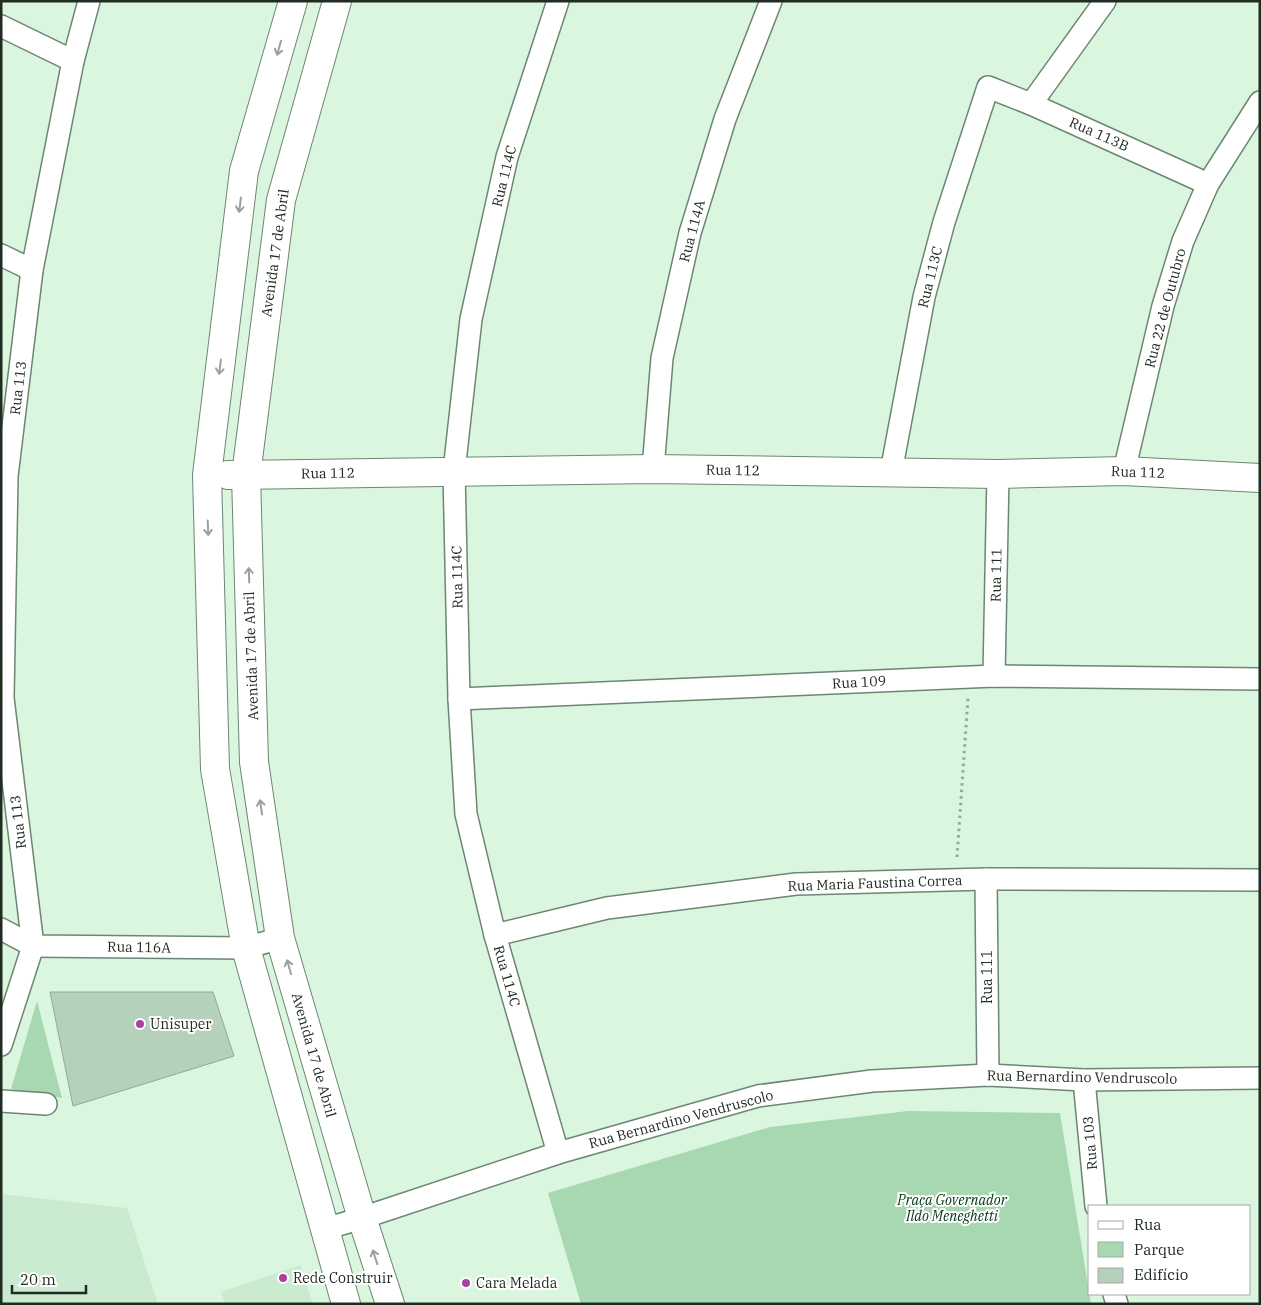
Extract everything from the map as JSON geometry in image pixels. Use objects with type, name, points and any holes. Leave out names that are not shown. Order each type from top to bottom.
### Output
[{"type":"main road","points":[[293,1],[244,171],[207,474],[215,769],[246,948],[346,1304]]},
{"type":"main road","name":"Avenida 17 de Abril","points":[[337,1],[281,200],[246,475],[254,762],[280,938],[362,1218],[390,1304]]},
{"type":"main road","name":"Rua 112","points":[[207,474],[652,469],[998,474],[1124,471],[1260,478]]},
{"type":"street","name":"Rua 113","points":[[1,1045],[33,946],[2,698],[4,474],[32,270],[73,61],[89,1]]},
{"type":"street","name":"Rua 114C","points":[[558,1],[507,157],[471,319],[454,471],[459,699],[466,814],[495,935],[558,1153]]},
{"type":"street","name":"Rua 114A","points":[[652,469],[662,358],[690,233],[724,119],[771,1]]},
{"type":"street","points":[[1031,104],[1104,1]]},
{"type":"street","points":[[1,26],[73,61]]},
{"type":"street","name":"Rua 113B","points":[[988,87],[1031,104],[1208,184]]},
{"type":"street","name":"Rua 113C","points":[[892,472],[924,297],[944,222],[988,87]]},
{"type":"street","name":"Rua 22 de Outubro","points":[[1124,471],[1163,306],[1183,241],[1208,184],[1260,102]]},
{"type":"street","points":[[1,255],[32,270]]},
{"type":"street","name":"Rua 111","points":[[994,676],[998,474]]},
{"type":"street","name":"Rua 109","points":[[459,699],[994,676],[1260,679]]},
{"type":"street","name":"Rua 111","points":[[986,879],[988,1076]]},
{"type":"street","name":"Rua Maria Faustina Correa","points":[[495,935],[607,908],[787,885],[986,879],[1260,880]]},
{"type":"street","name":"Rua 116A","points":[[1,929],[33,946],[246,948],[280,938]]},
{"type":"street","name":"Rua Bernardino Vendruscolo","points":[[325,1228],[362,1218],[558,1153],[758,1096],[872,1081],[988,1076],[1084,1080],[1260,1078]]},
{"type":"street","name":"Rua 103","points":[[1084,1080],[1096,1205]]},
{"type":"street","points":[[1,1101],[46,1104]]},
{"type":"path","points":[[955,880],[970,677]]},
{"type":"shaded area","points":[[1,1194],[127,1208],[158,1304],[1,1304]]},
{"type":"shaded area","name":"Rede Construir","points":[[300,1265],[313,1304],[225,1304],[221,1292]]},
{"type":"green space","points":[[37,1001],[62,1098],[11,1089]]},
{"type":"green space","name":"Praça Governador Ildo Meneghetti","points":[[908,1111],[1060,1113],[1088,1295],[1091,1304],[581,1304],[548,1193],[770,1127]]},
{"type":"building","name":"Unisuper","points":[[50,992],[213,992],[234,1056],[73,1106]]},
{"type":"place","name":"Unisuper","points":[[140,1024]]},
{"type":"place","name":"Rede Construir","points":[[283,1278]]},
{"type":"place","name":"Cara Melada","points":[[466,1283]]}]
